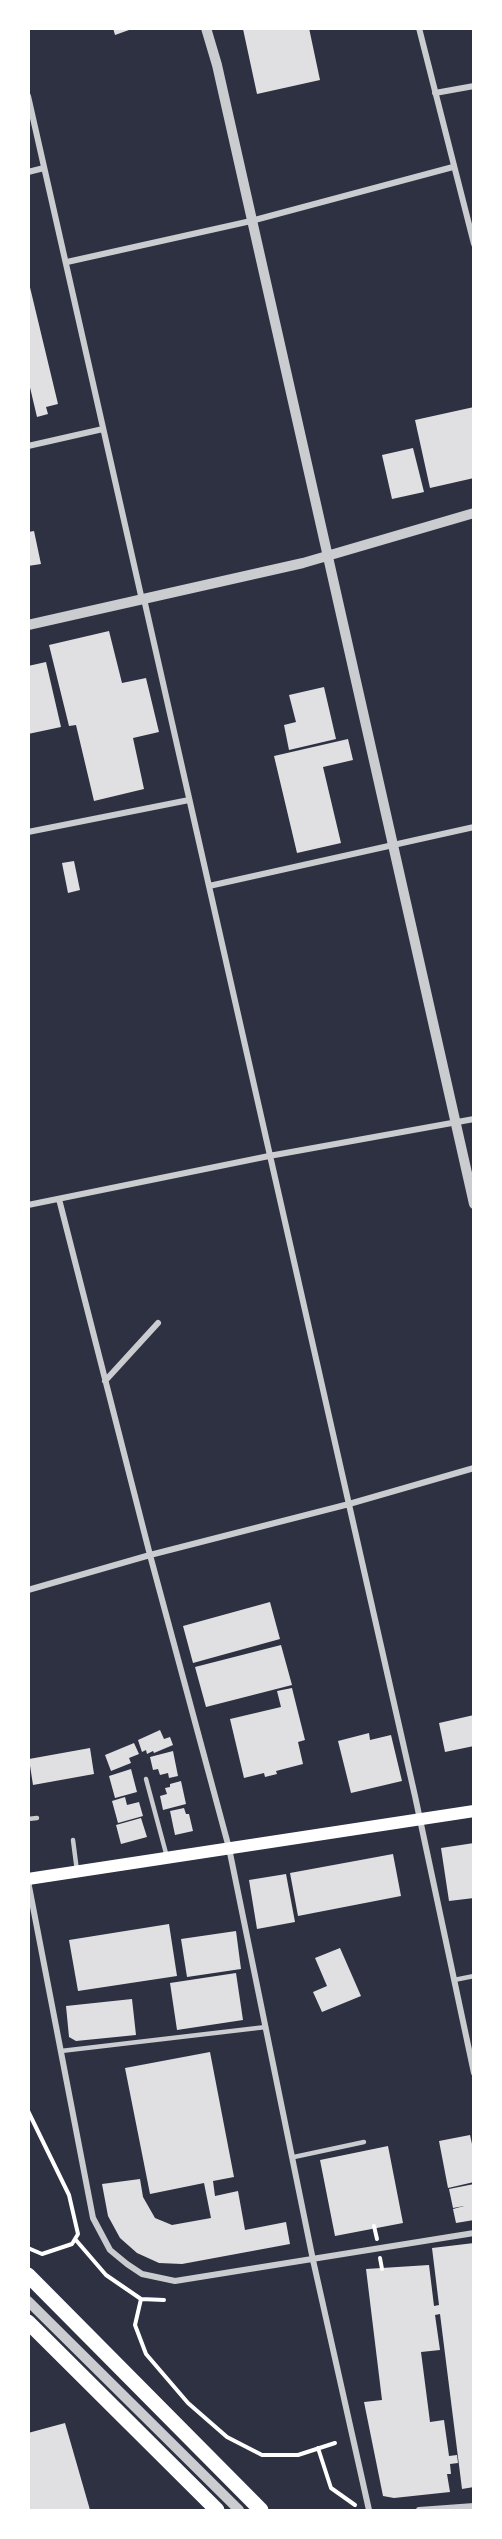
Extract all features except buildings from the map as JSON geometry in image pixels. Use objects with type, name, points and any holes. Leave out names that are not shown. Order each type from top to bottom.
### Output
[{"type":"highway","points":[[28,2275],[261,2511]]},
{"type":"highway","points":[[28,2322],[217,2511]]},
{"type":"main road","points":[[28,1880],[474,1811]]},
{"type":"street","points":[[206,28],[217,64],[474,1204]]},
{"type":"street","points":[[419,28],[474,244]]},
{"type":"street","points":[[435,93],[474,86]]},
{"type":"street","points":[[28,96],[349,1504],[474,2073]]},
{"type":"street","points":[[66,262],[251,221],[453,167]]},
{"type":"street","points":[[28,172],[44,168]]},
{"type":"street","points":[[28,446],[103,429]]},
{"type":"street","points":[[28,625],[328,557],[474,513]]},
{"type":"street","points":[[28,832],[189,800]]},
{"type":"street","points":[[209,886],[474,827]]},
{"type":"street","points":[[28,1205],[269,1156],[474,1119]]},
{"type":"street","points":[[59,1198],[150,1555],[229,1848],[294,2157],[313,2260],[369,2511]]},
{"type":"street","points":[[105,1381],[158,1323]]},
{"type":"street","points":[[28,1590],[474,1468]]},
{"type":"street","points":[[28,1880],[93,2218],[110,2250],[127,2264],[142,2274],[176,2281],[474,2233]]},
{"type":"street","points":[[28,2301],[239,2511]]},
{"type":"street","points":[[418,2511],[474,2506]]},
{"type":"lane","points":[[146,1779],[167,1857]]},
{"type":"lane","points":[[28,1819],[38,1818]]},
{"type":"lane","points":[[73,1840],[77,1871]]},
{"type":"lane","points":[[454,1980],[474,1976]]},
{"type":"lane","points":[[62,2050],[266,2027]]},
{"type":"lane","points":[[294,2157],[364,2142]]},
{"type":"path","points":[[28,2111],[69,2195],[78,2234],[72,2244],[42,2254],[28,2248]]},
{"type":"path","points":[[75,2239],[106,2276],[141,2299],[165,2300]]},
{"type":"path","points":[[141,2299],[135,2325],[146,2354],[188,2403],[227,2437],[262,2455],[298,2455],[335,2443]]},
{"type":"path","points":[[318,2448],[331,2488],[364,2511]]}]
